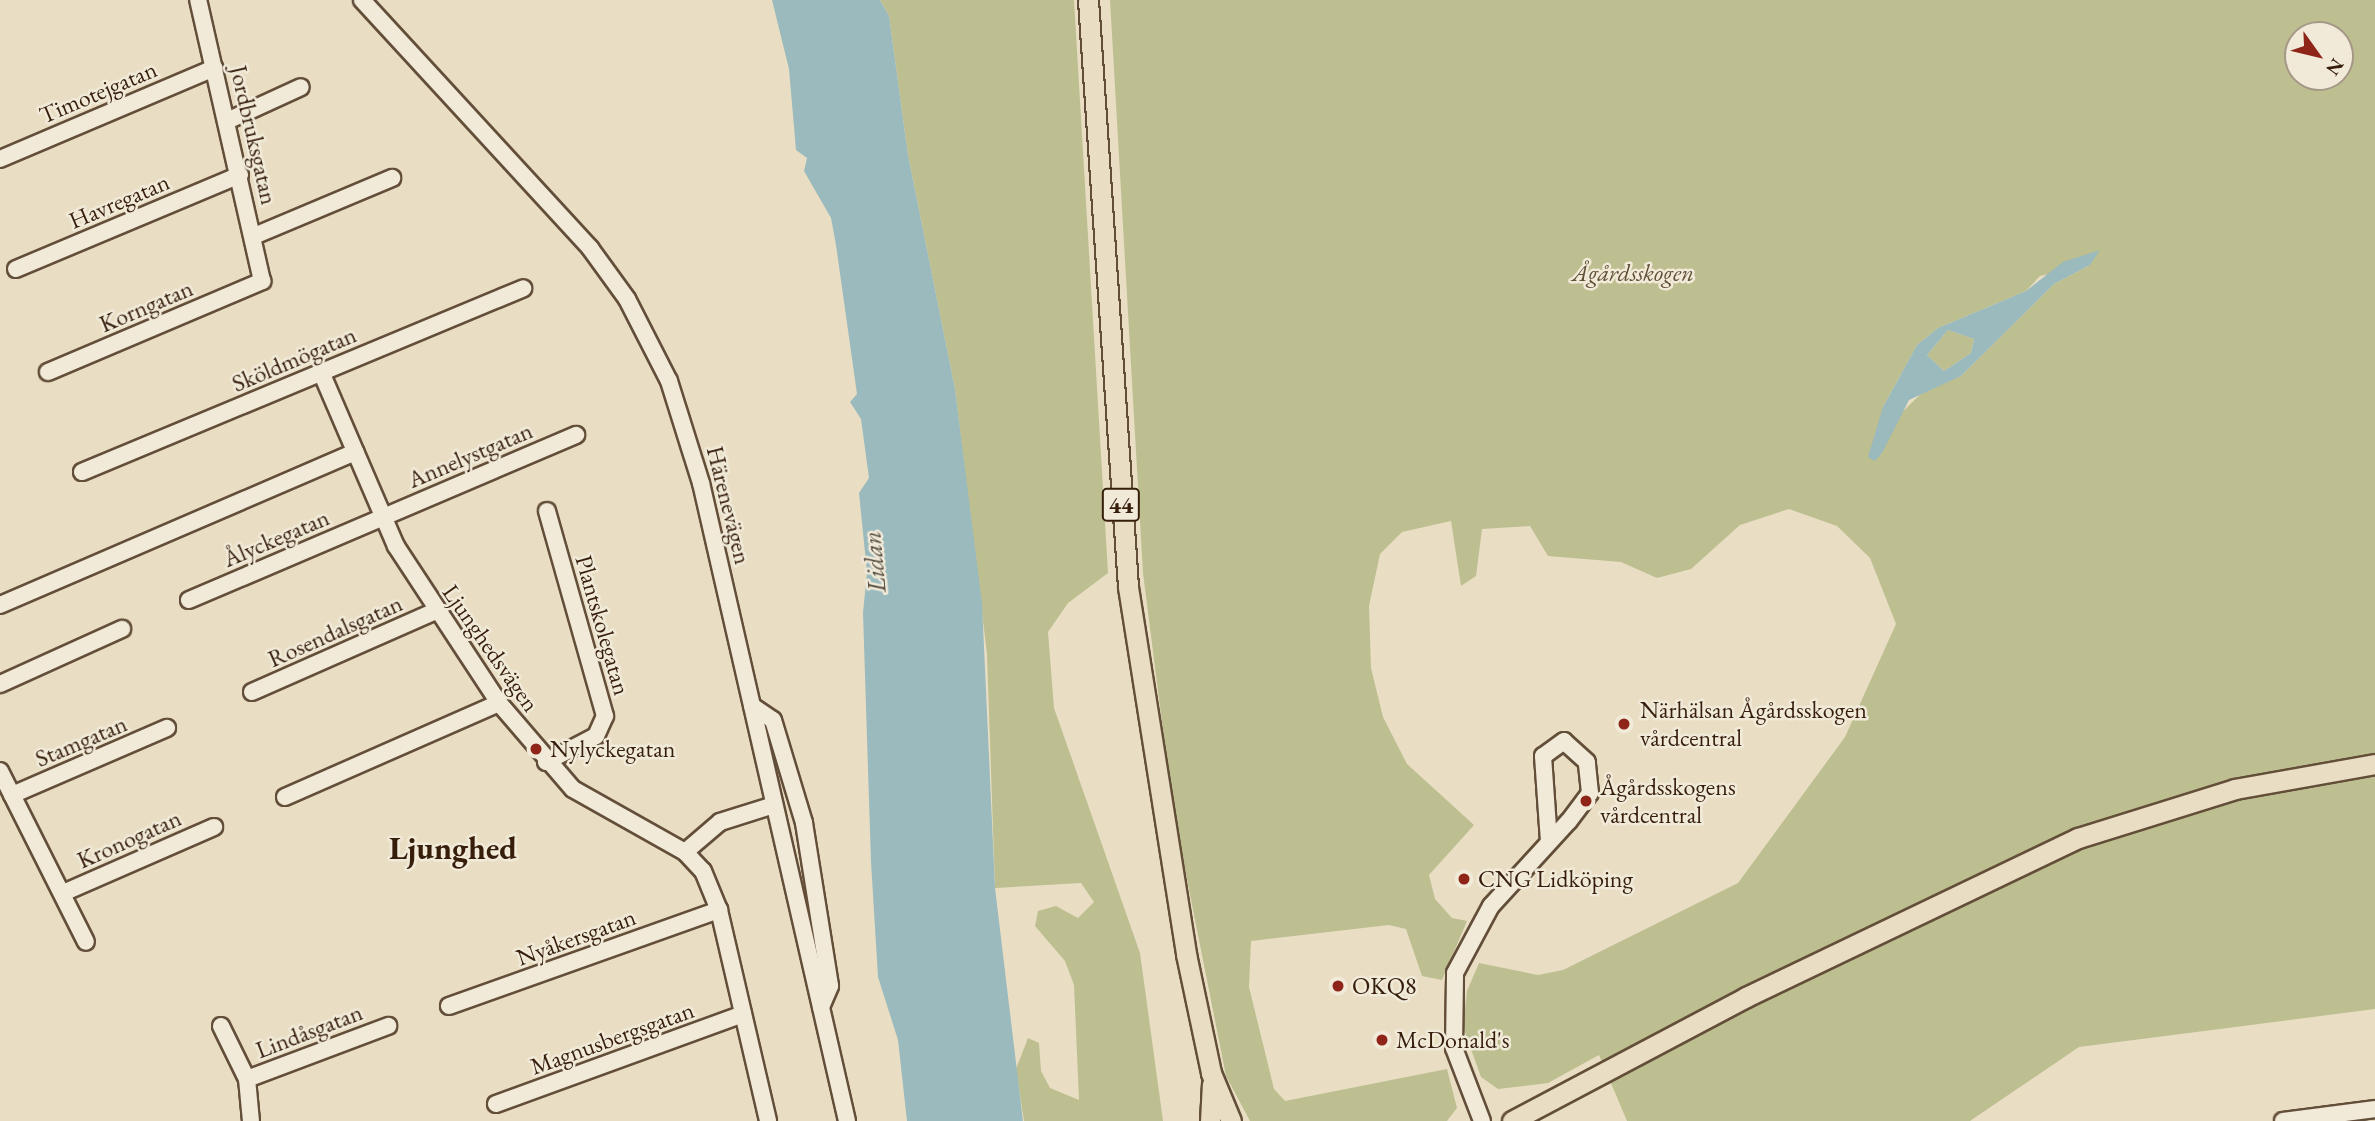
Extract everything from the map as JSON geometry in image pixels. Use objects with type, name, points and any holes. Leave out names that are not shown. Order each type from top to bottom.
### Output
[{"type":"main road","name":"44","points":[[1088,0],[1128,587],[1157,792],[1211,1073],[1231,1121]]},
{"type":"main road","points":[[1512,1121],[1566,1091],[2078,838],[2235,789],[2375,764]]},
{"type":"main road","name":"44","points":[[1210,1121],[1211,1073]]},
{"type":"main road","points":[[1496,1121],[1566,1091]]},
{"type":"street","name":"Jordbruksgatan","points":[[198,0],[254,236],[262,281]]},
{"type":"street","name":"Härenevägen","points":[[362,0],[543,192],[627,299],[680,409],[752,706],[847,1121]]},
{"type":"street","name":"Timotejgatan","points":[[0,159],[214,68]]},
{"type":"street","points":[[227,121],[301,87]]},
{"type":"street","name":"Havregatan","points":[[16,269],[240,175]]},
{"type":"street","points":[[254,236],[392,178]]},
{"type":"street","name":"Korngatan","points":[[48,372],[262,281]]},
{"type":"street","name":"Sköldmögatan","points":[[82,471],[523,288]]},
{"type":"street","name":"Ljunghedsvägen","points":[[321,372],[381,517],[436,611],[499,703],[546,762],[593,803],[685,852],[703,872],[719,910],[768,1121]]},
{"type":"street","name":"Annelystgatan","points":[[381,517],[576,435]]},
{"type":"street","points":[[0,606],[355,452]]},
{"type":"street","name":"Plantskolegatan","points":[[546,762],[596,736],[605,720],[547,511]]},
{"type":"street","name":"Ålyckegatan","points":[[189,600],[381,517]]},
{"type":"street","name":"Rosendalsgatan","points":[[252,692],[436,611]]},
{"type":"street","points":[[0,684],[122,629]]},
{"type":"street","points":[[285,797],[499,703]]},
{"type":"street","points":[[752,706],[773,720],[804,823],[828,960],[830,986],[821,1007]]},
{"type":"street","name":"Stamgatan","points":[[12,795],[167,728]]},
{"type":"street","points":[[1482,1121],[1454,1048],[1455,972],[1490,906],[1549,842],[1591,787],[1587,762],[1564,741],[1543,756],[1549,842]]},
{"type":"street","points":[[0,771],[86,942]]},
{"type":"street","points":[[685,852],[720,822],[774,805]]},
{"type":"street","name":"Kronogatan","points":[[63,893],[214,827]]},
{"type":"street","name":"Nyåkersgatan","points":[[449,1006],[719,910]]},
{"type":"street","name":"Magnusbergsgatan","points":[[496,1104],[743,1014]]},
{"type":"street","points":[[221,1026],[247,1079],[251,1121]]},
{"type":"street","name":"Lindåsgatan","points":[[247,1079],[388,1026]]},
{"type":"street","points":[[2292,1120],[2375,1109]]},
{"type":"green space","points":[[880,0],[1074,0],[1108,573],[1068,603],[1048,632],[1054,708],[1140,953],[1163,1121],[1024,1121],[1016,1069],[1028,1038],[1039,1043],[1041,1071],[1050,1088],[1079,1100],[1074,985],[1065,961],[1035,926],[1038,911],[1056,906],[1078,918],[1094,902],[1081,883],[995,888],[987,654],[955,389],[908,155],[889,16]]},
{"type":"green space","name":"Ågårdsskogen","points":[[1110,0],[2375,0],[2375,1009],[2079,1047],[1970,1121],[1627,1121],[1599,1055],[1548,1083],[1498,1089],[1481,1077],[1463,1027],[1467,991],[1479,963],[1538,975],[1563,970],[1738,883],[1845,737],[1896,624],[1870,558],[1837,526],[1789,509],[1740,525],[1691,569],[1657,578],[1621,562],[1548,556],[1530,526],[1482,529],[1476,576],[1461,586],[1451,521],[1402,532],[1380,554],[1369,606],[1371,668],[1383,717],[1407,764],[1474,825],[1429,875],[1435,899],[1452,918],[1467,921],[1442,980],[1422,976],[1406,929],[1389,925],[1251,941],[1249,987],[1274,1089],[1285,1101],[1447,1069],[1457,1108],[1447,1121],[1250,1121],[1226,1076],[1173,809],[1143,573]],"holes":[[[2090,265],[2054,284],[1961,376],[1927,388],[1897,417],[1883,407],[1917,345],[1938,328],[2026,291],[2040,276]]]},
{"type":"green space","points":[[1948,330],[1974,339],[1971,353],[1944,371],[1927,355]]},
{"type":"water","name":"Lidan","points":[[772,0],[880,0],[889,16],[908,155],[955,389],[982,603],[995,888],[1023,1121],[907,1121],[898,1040],[878,977],[871,862],[863,613],[867,572],[859,493],[869,478],[861,419],[850,402],[857,394],[831,218],[804,171],[807,158],[796,150],[789,69]]},
{"type":"water","points":[[2100,250],[2090,265],[2054,284],[1961,376],[1909,400],[1882,453],[1875,461],[1868,457],[1883,407],[1917,345],[1938,328],[2026,291],[2063,262]],"holes":[[[1948,330],[1974,339],[1971,353],[1944,371],[1927,355]]]},
{"type":"place","name":"Närhälsan Ågårdsskogen vårdcentral","points":[[1624,724]]},
{"type":"place","name":"Nylyckegatan","points":[[536,749]]},
{"type":"place","name":"Ågårdsskogens vårdcentral","points":[[1586,801]]},
{"type":"place","name":"CNG Lidköping","points":[[1464,879]]},
{"type":"place","name":"OKQ8","points":[[1338,986]]},
{"type":"place","name":"McDonald's","points":[[1382,1040]]},
{"type":"district","name":"Ljunghed","points":[[453,848]]}]
